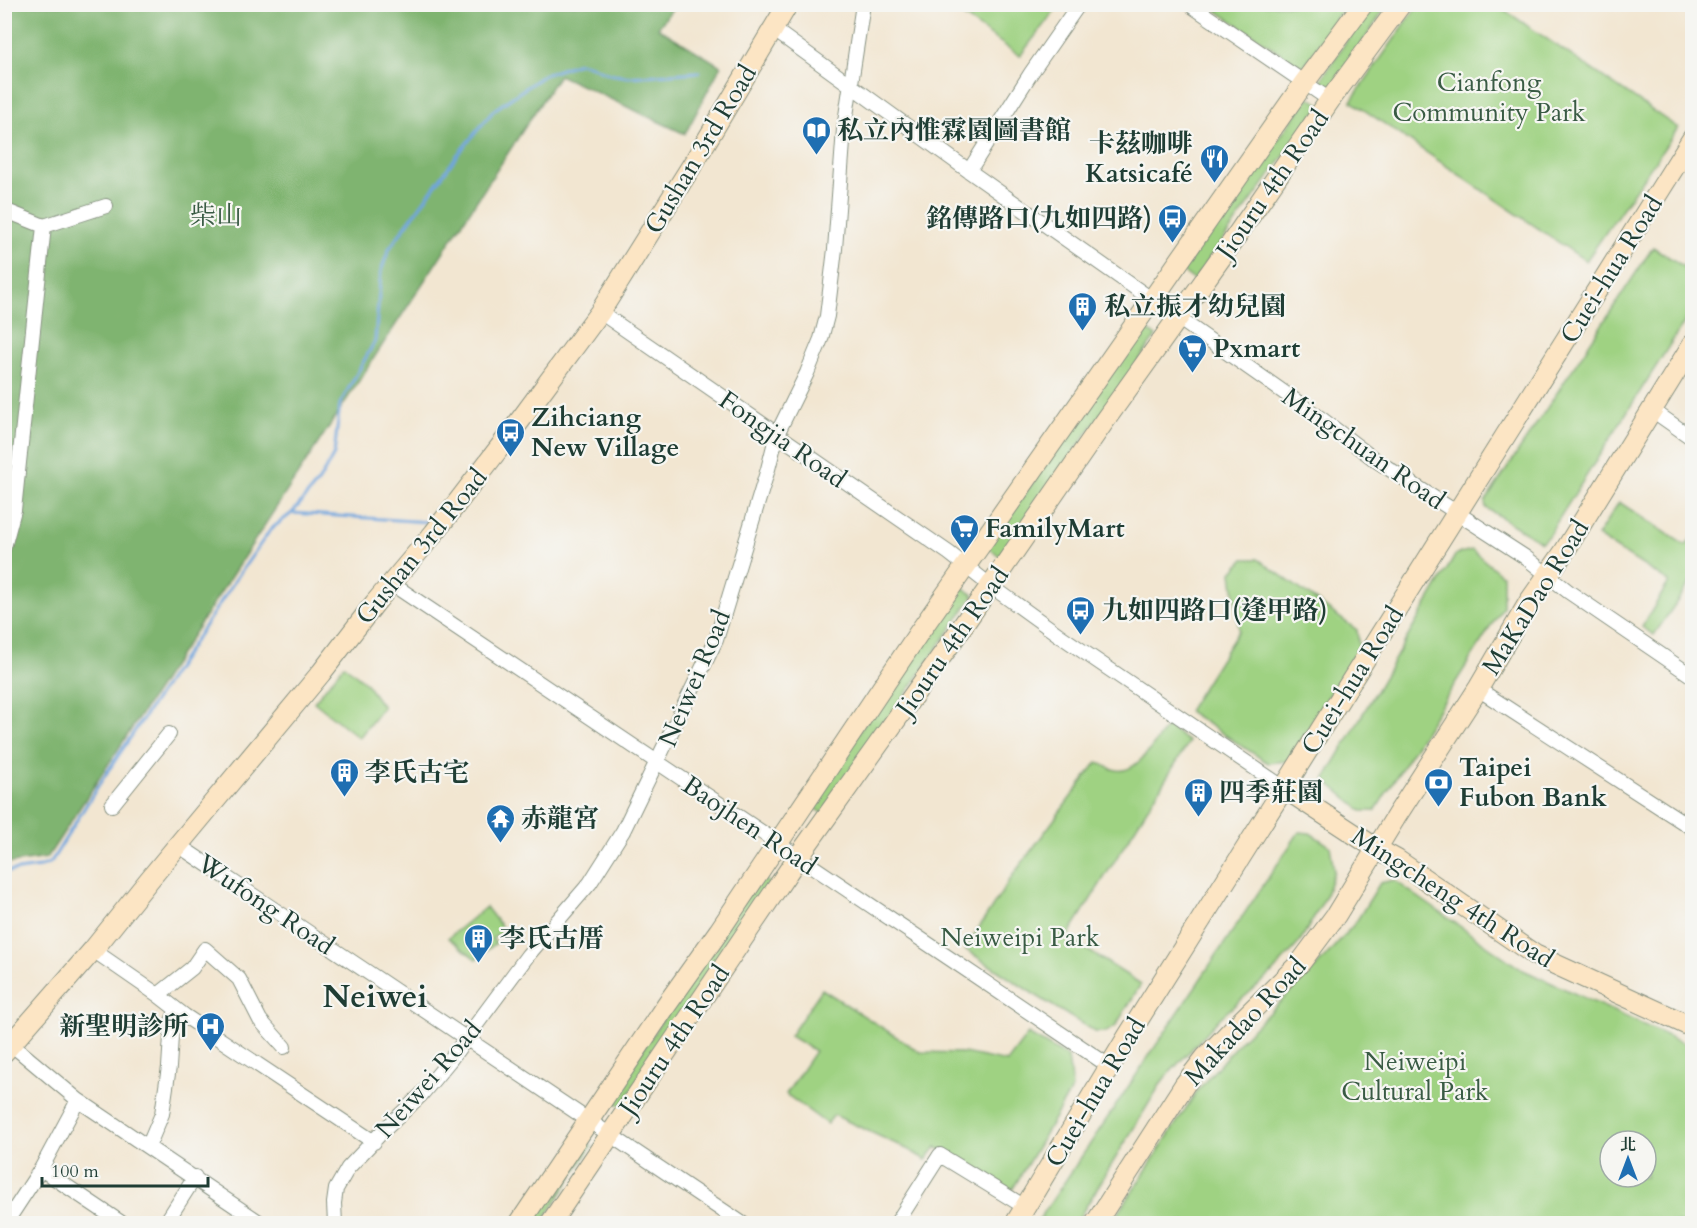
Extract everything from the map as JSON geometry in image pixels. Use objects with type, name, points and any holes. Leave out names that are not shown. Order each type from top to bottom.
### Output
[{"type":"street","name":"Gushan 3rd Road","points":[[8,1048],[93,950],[212,805],[434,533],[500,448],[600,312],[694,162],[788,4]]},
{"type":"street","name":"Neiwei Road","points":[[335,1224],[336,1189],[348,1168],[421,1095],[528,955],[590,883],[623,831],[716,640],[777,434],[807,373],[821,339],[827,316],[850,85],[863,4]]},
{"type":"street","points":[[969,171],[1031,73],[1079,4]]},
{"type":"street","points":[[1189,4],[1330,100]]},
{"type":"street","name":"Jiouru 4th Road","points":[[519,1224],[898,663],[1304,83],[1363,4]]},
{"type":"street","name":"Jiouru 4th Road","points":[[550,1224],[798,857],[991,586],[1330,100],[1401,4]]},
{"type":"street","name":"Mingchuan Road","points":[[773,29],[969,171],[1323,420],[1374,459],[1525,557],[1569,592],[1692,676]]},
{"type":"street","name":"Cuei-hua Road","points":[[1020,1215],[1109,1066],[1692,139]]},
{"type":"street","points":[[4,210],[44,226],[106,206]]},
{"type":"street","points":[[4,547],[14,510],[44,226]]},
{"type":"street","name":"Fongjia Road","points":[[600,312],[966,565],[991,586]]},
{"type":"street","name":"MaKaDao Road","points":[[1377,849],[1529,602],[1564,552],[1692,345]]},
{"type":"street","points":[[1652,410],[1692,438]]},
{"type":"street","name":"Baojhen Road","points":[[392,584],[1109,1066]]},
{"type":"street","points":[[991,586],[1284,788]]},
{"type":"street","points":[[1478,688],[1692,828]]},
{"type":"street","points":[[112,805],[169,734]]},
{"type":"street","name":"Mingcheng 4th Road","points":[[1284,788],[1407,867],[1534,955],[1692,1027]]},
{"type":"street","name":"Wufong Road","points":[[178,845],[743,1224]]},
{"type":"street","name":"Makadao Road","points":[[1095,1224],[1185,1084],[1205,1058],[1301,962],[1336,915],[1377,849]]},
{"type":"street","points":[[158,995],[192,968],[205,949],[239,979],[260,1020],[284,1047]]},
{"type":"street","points":[[93,950],[267,1072],[374,1142]]},
{"type":"street","points":[[148,1147],[162,1114],[169,1067],[172,1021],[177,1010]]},
{"type":"street","points":[[8,1048],[78,1100],[262,1224]]},
{"type":"street","points":[[8,1220],[41,1169],[78,1100]]},
{"type":"street","points":[[896,1224],[940,1155],[1020,1215]]},
{"type":"street","points":[[41,1169],[123,1224]]},
{"type":"street","points":[[165,1224],[195,1178]]},
{"type":"green space","name":"柴山","points":[[4,5],[675,5],[658,28],[721,66],[685,134],[559,75],[47,858],[5,864]]},
{"type":"green space","points":[[947,5],[1059,5],[1020,56]]},
{"type":"green space","points":[[1208,5],[1345,5],[1303,68]]},
{"type":"green space","points":[[1370,5],[1387,5],[1333,88],[1321,80]]},
{"type":"green space","name":"Cianfong Community Park","points":[[1418,5],[1497,5],[1678,128],[1586,261],[1351,101]]},
{"type":"green space","points":[[1309,97],[1321,105],[1194,280],[1182,271]]},
{"type":"green space","points":[[1653,247],[1692,272],[1692,310],[1548,536],[1541,542],[1486,508],[1485,502]]},
{"type":"green space","points":[[1143,327],[1156,336],[1000,556],[987,547]]},
{"type":"green space","points":[[1619,502],[1686,546],[1692,537],[1692,580],[1654,635],[1642,627],[1669,582],[1597,536]]},
{"type":"green space","points":[[1472,550],[1503,576],[1503,607],[1375,811],[1362,811],[1326,781],[1326,777],[1456,554]]},
{"type":"green space","points":[[1244,559],[1258,559],[1357,630],[1359,648],[1288,761],[1268,763],[1188,711],[1239,630],[1232,572]]},
{"type":"green space","points":[[960,586],[974,595],[823,814],[809,804]]},
{"type":"green space","points":[[344,665],[365,682],[383,707],[359,738],[314,702]]},
{"type":"green space","name":"Neiweipi Park","points":[[1167,726],[1189,742],[1067,937],[1141,984],[1115,1027],[1106,1032],[1095,1032],[965,949],[1013,875],[1097,762],[1117,770],[1130,768],[1137,764]]},
{"type":"green space","points":[[1299,832],[1310,833],[1330,846],[1334,871],[1325,898],[1299,943],[1270,975],[1221,1017],[1163,1080],[1076,1223],[1037,1223]]},
{"type":"green space","points":[[760,876],[771,884],[621,1106],[609,1099]]},
{"type":"green space","name":"Neiweipi Cultural Park","points":[[1394,880],[1521,969],[1692,1047],[1692,1223],[1112,1223],[1197,1091],[1240,1041],[1318,965],[1356,922],[1380,883]]},
{"type":"green space","points":[[486,907],[504,930],[492,939],[496,943],[476,959],[448,938]]},
{"type":"green space","points":[[822,989],[920,1052],[964,1053],[1007,1062],[1028,1034],[1068,1057],[1072,1088],[1011,1192],[936,1147],[926,1160],[834,1115],[827,1124],[786,1094],[815,1051],[790,1036]]},
{"type":"green space","points":[[580,1138],[592,1146],[542,1223],[525,1224]]},
{"type":"waterway","points":[[4,872],[40,867],[51,862],[98,786],[240,573],[271,529],[292,513],[319,481],[334,454],[340,404],[375,341],[381,271],[389,249],[458,154],[494,110],[544,75],[579,63],[609,74],[629,77],[699,72]]},
{"type":"waterway","points":[[292,513],[428,522]]},
{"type":"place","name":"私立內惟霖園圖書館","points":[[816,156]]},
{"type":"place","name":"卡茲咖啡 Katsicafé","points":[[1214,184]]},
{"type":"place","name":"銘傳路口(九如四路)","points":[[1173,244]]},
{"type":"place","name":"私立振才幼兒園","points":[[1083,332]]},
{"type":"place","name":"Pxmart","points":[[1192,374]]},
{"type":"place","name":"Zihciang New Village","points":[[510,458]]},
{"type":"place","name":"FamilyMart","points":[[964,554]]},
{"type":"place","name":"九如四路口(逢甲路)","points":[[1081,636]]},
{"type":"place","name":"李氏古宅","points":[[344,798]]},
{"type":"place","name":"Taipei Fubon Bank","points":[[1438,808]]},
{"type":"place","name":"四季莊園","points":[[1198,818]]},
{"type":"place","name":"赤龍宮","points":[[500,844]]},
{"type":"place","name":"李氏古厝","points":[[479,964]]},
{"type":"place","name":"新聖明診所","points":[[210,1052]]},
{"type":"district","name":"Neiwei","points":[[375,996]]}]
